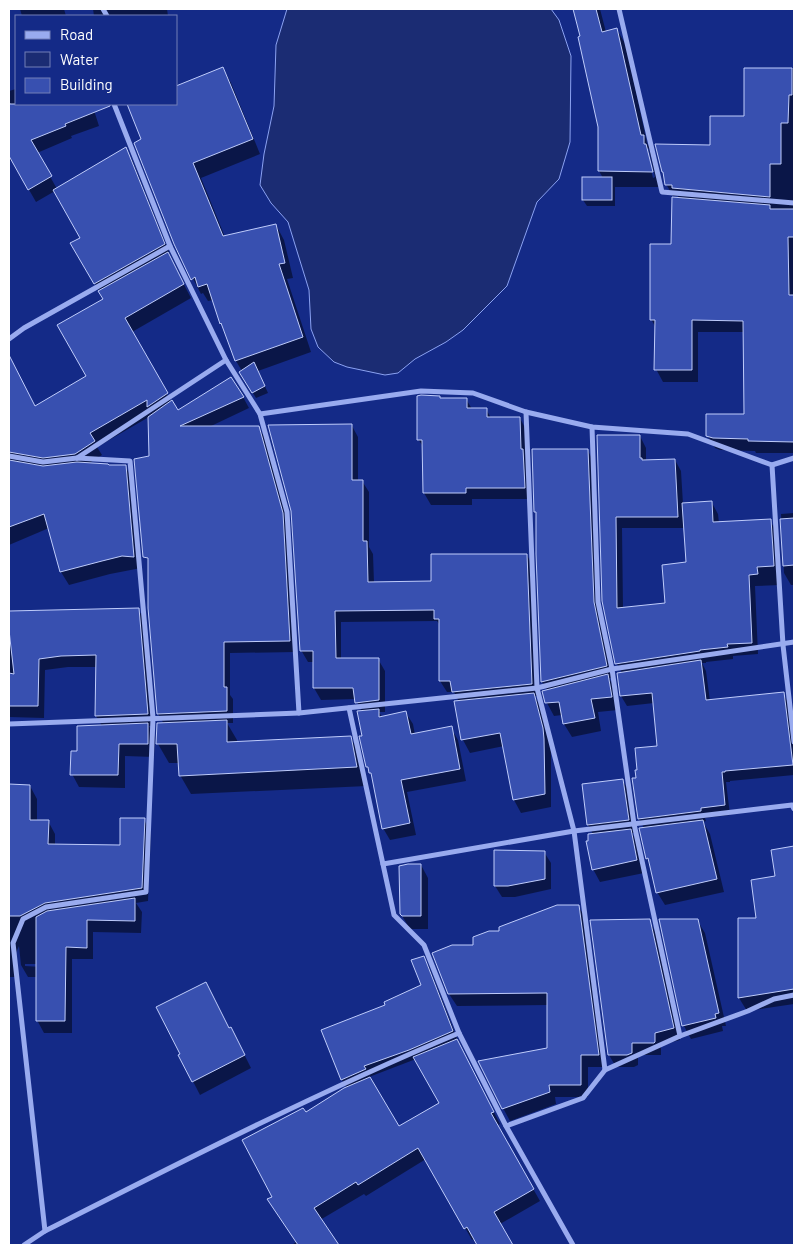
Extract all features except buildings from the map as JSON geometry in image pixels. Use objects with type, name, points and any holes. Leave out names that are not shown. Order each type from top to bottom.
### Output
[{"type":"street","points":[[618,9],[662,192],[794,203]]},
{"type":"street","points":[[114,105],[170,246],[226,360],[260,414],[287,512],[299,713]]},
{"type":"street","points":[[9,339],[24,328],[170,246]]},
{"type":"street","points":[[77,458],[226,360]]},
{"type":"street","points":[[260,414],[421,391],[473,393],[526,412],[592,426],[688,434],[772,465],[794,458]]},
{"type":"street","points":[[526,412],[537,688],[574,831],[605,1070]]},
{"type":"street","points":[[592,426],[598,602],[612,669],[634,824],[680,1036]]},
{"type":"street","points":[[9,456],[43,462],[77,458],[130,461],[153,718],[146,892],[46,907],[22,919],[11,942],[45,1231]]},
{"type":"street","points":[[772,465],[783,645],[794,742]]},
{"type":"street","points":[[9,724],[299,713],[349,708],[537,688],[612,669],[794,642]]},
{"type":"street","points":[[349,708],[394,915],[424,944],[459,1033],[506,1126],[573,1245]]},
{"type":"street","points":[[383,864],[574,831],[792,805],[794,810]]},
{"type":"street","points":[[506,1126],[583,1098],[605,1070],[680,1036],[774,999],[794,995]]},
{"type":"street","points":[[24,1245],[45,1231],[181,1163],[391,1061],[459,1033]]},
{"type":"water","points":[[287,9],[551,9],[559,20],[571,56],[570,142],[559,179],[537,202],[507,286],[463,330],[415,359],[398,373],[385,375],[347,367],[334,362],[318,347],[311,329],[309,290],[288,222],[271,203],[260,185],[274,106],[276,45]]}]
